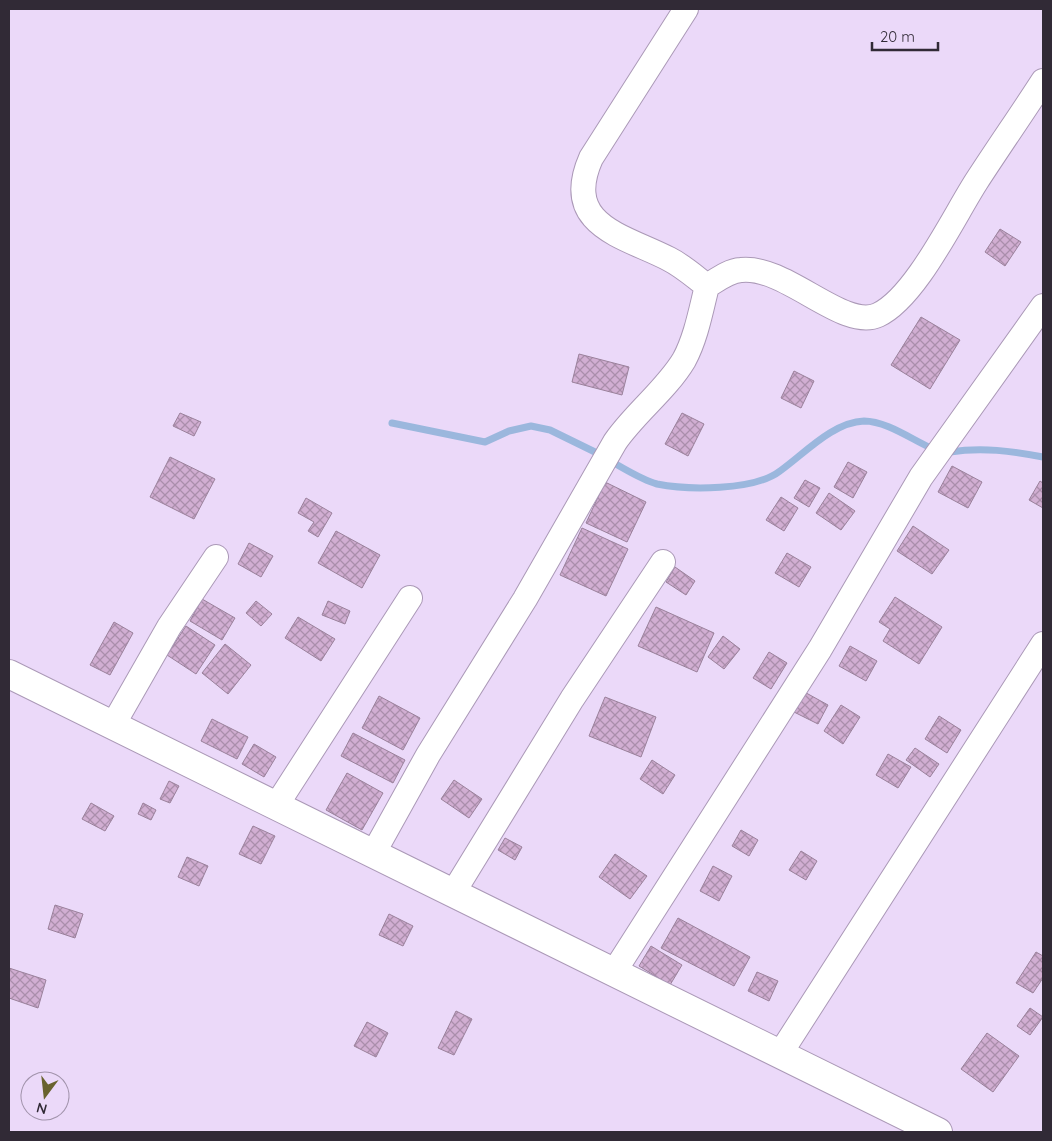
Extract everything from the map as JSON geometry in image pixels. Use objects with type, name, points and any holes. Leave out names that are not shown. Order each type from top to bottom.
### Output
[{"type":"street","points":[[686,9],[591,158],[585,171],[583,195],[594,216],[613,234],[670,260],[707,286]]},
{"type":"street","points":[[373,854],[428,755],[525,599],[615,442],[629,422],[657,393],[684,360],[692,340],[707,286],[729,273],[740,270],[754,270],[780,277],[820,301],[849,314],[861,317],[875,317],[894,306],[916,278],[976,182],[1043,81]]},
{"type":"street","points":[[614,972],[820,649],[921,477],[1043,306]]},
{"type":"street","points":[[113,725],[169,627],[216,557]]},
{"type":"street","points":[[453,893],[572,699],[663,562]]},
{"type":"street","points":[[276,806],[410,598]]},
{"type":"street","points":[[780,1054],[1043,644]]},
{"type":"street","points":[[9,674],[938,1132]]},
{"type":"building","points":[[1000,229],[1021,242],[1005,266],[985,252]]},
{"type":"building","points":[[921,317],[960,340],[930,389],[891,365]]},
{"type":"building","points":[[579,354],[629,367],[622,395],[572,382]]},
{"type":"building","points":[[794,371],[814,381],[801,408],[781,398]]},
{"type":"building","points":[[180,413],[201,422],[194,436],[173,426]]},
{"type":"building","points":[[682,413],[704,424],[688,456],[665,444]]},
{"type":"building","points":[[170,457],[215,479],[194,519],[150,497]]},
{"type":"building","points":[[848,462],[867,472],[853,498],[834,487]]},
{"type":"building","points":[[952,466],[982,482],[968,508],[938,492]]},
{"type":"building","points":[[805,480],[820,488],[809,507],[794,498]]},
{"type":"building","points":[[1040,481],[1043,483],[1043,508],[1029,500]]},
{"type":"building","points":[[605,482],[646,502],[627,542],[586,523]]},
{"type":"building","points":[[829,493],[855,511],[841,530],[816,513]]},
{"type":"building","points":[[781,497],[798,508],[784,531],[766,520]]},
{"type":"building","points":[[306,498],[332,513],[318,537],[308,531],[314,522],[298,513]]},
{"type":"building","points":[[913,526],[949,550],[932,574],[897,551]]},
{"type":"building","points":[[582,528],[628,549],[606,596],[560,575]]},
{"type":"building","points":[[336,531],[380,555],[362,588],[318,563]]},
{"type":"building","points":[[249,543],[273,556],[261,577],[238,564]]},
{"type":"building","points":[[787,553],[811,567],[799,587],[775,573]]},
{"type":"building","points":[[675,567],[695,581],[686,595],[666,582]]},
{"type":"building","points":[[895,597],[942,627],[919,664],[883,641],[890,629],[879,622]]},
{"type":"building","points":[[202,599],[235,618],[222,640],[190,621]]},
{"type":"building","points":[[256,601],[272,614],[261,626],[246,613]]},
{"type":"building","points":[[328,601],[350,611],[345,624],[322,615]]},
{"type":"building","points":[[656,607],[714,633],[697,672],[638,646]]},
{"type":"building","points":[[298,617],[335,639],[321,661],[285,638]]},
{"type":"building","points":[[114,622],[133,633],[110,675],[90,665]]},
{"type":"building","points":[[186,626],[215,645],[196,674],[167,655]]},
{"type":"building","points":[[723,636],[740,649],[724,669],[708,657]]},
{"type":"building","points":[[225,644],[251,665],[228,694],[202,673]]},
{"type":"building","points":[[850,646],[877,661],[866,681],[839,666]]},
{"type":"building","points":[[769,652],[787,663],[771,689],[753,678]]},
{"type":"building","points":[[799,689],[828,705],[818,724],[788,709]]},
{"type":"building","points":[[379,696],[420,718],[403,750],[362,728]]},
{"type":"building","points":[[605,697],[656,717],[641,757],[589,736]]},
{"type":"building","points":[[841,705],[860,717],[843,744],[824,731]]},
{"type":"building","points":[[939,716],[961,730],[947,753],[925,739]]},
{"type":"building","points":[[212,719],[248,737],[237,759],[201,741]]},
{"type":"building","points":[[353,733],[405,760],[393,783],[341,756]]},
{"type":"building","points":[[254,744],[276,757],[264,777],[242,764]]},
{"type":"building","points":[[915,748],[939,764],[930,777],[906,760]]},
{"type":"building","points":[[888,754],[911,767],[898,788],[876,775]]},
{"type":"building","points":[[652,760],[675,775],[663,794],[640,779]]},
{"type":"building","points":[[347,773],[383,793],[362,830],[326,810]]},
{"type":"building","points":[[454,780],[482,799],[469,818],[441,799]]},
{"type":"building","points":[[169,781],[179,786],[170,803],[160,799]]},
{"type":"building","points":[[91,803],[114,816],[105,831],[82,819]]},
{"type":"building","points":[[143,803],[156,810],[151,820],[138,814]]},
{"type":"building","points":[[253,826],[275,836],[261,864],[239,854]]},
{"type":"building","points":[[741,830],[758,840],[749,856],[732,846]]},
{"type":"building","points":[[505,838],[522,847],[515,860],[498,850]]},
{"type":"building","points":[[801,851],[817,861],[806,880],[789,870]]},
{"type":"building","points":[[615,854],[647,876],[630,899],[599,877]]},
{"type":"building","points":[[187,857],[208,866],[199,886],[178,877]]},
{"type":"building","points":[[713,866],[732,876],[719,901],[700,891]]},
{"type":"building","points":[[55,905],[83,914],[75,938],[48,929]]},
{"type":"building","points":[[389,914],[413,926],[403,946],[379,935]]},
{"type":"building","points":[[678,918],[750,957],[734,986],[661,948]]},
{"type":"building","points":[[651,946],[682,965],[670,985],[639,966]]},
{"type":"building","points":[[1036,952],[1043,956],[1043,978],[1033,993],[1016,983]]},
{"type":"building","points":[[9,968],[46,980],[38,1008],[9,998]]},
{"type":"building","points":[[757,972],[778,981],[769,1001],[748,991]]},
{"type":"building","points":[[1030,1008],[1043,1017],[1030,1035],[1017,1026]]},
{"type":"building","points":[[456,1011],[472,1019],[454,1055],[438,1048]]},
{"type":"building","points":[[367,1022],[388,1033],[376,1057],[354,1046]]},
{"type":"building","points":[[987,1033],[1019,1056],[993,1092],[961,1069]]},
{"type":"waterway","points":[[612,462],[657,484],[702,488],[738,485],[768,478],[780,471],[819,440],[852,423],[864,421],[881,424],[931,448]]},
{"type":"waterway","points":[[392,423],[485,442],[509,431],[531,426],[550,430],[597,453]]},
{"type":"waterway","points":[[950,452],[997,450],[1043,457]]}]
